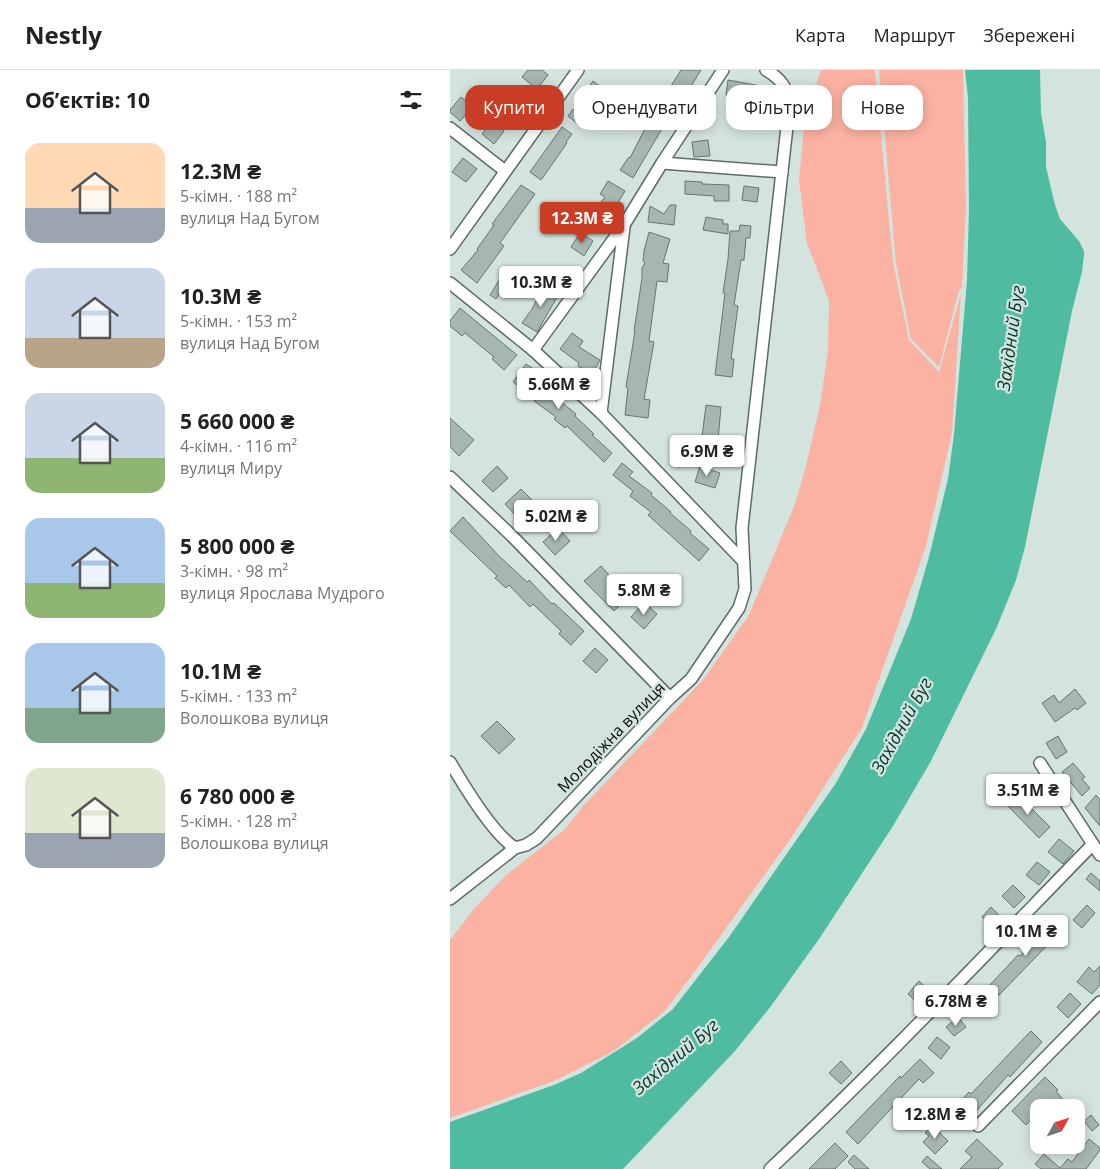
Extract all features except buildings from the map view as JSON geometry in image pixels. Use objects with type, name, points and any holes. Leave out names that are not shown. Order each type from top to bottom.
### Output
[{"type":"street","points":[[533,350],[624,225],[723,70]]},
{"type":"street","points":[[450,250],[574,71]]},
{"type":"street","name":"Молодіжна вулиця","points":[[450,899],[515,848],[526,845],[537,838],[670,698],[691,680],[739,608],[745,589],[742,528],[789,108],[789,95],[783,83],[768,71]]},
{"type":"street","points":[[450,128],[505,172]]},
{"type":"street","points":[[662,163],[782,172]]},
{"type":"street","points":[[601,413],[624,225]]},
{"type":"street","points":[[450,283],[533,350],[601,413],[743,561]]},
{"type":"street","points":[[450,477],[512,536],[670,698]]},
{"type":"street","points":[[450,762],[496,832],[515,848]]},
{"type":"street","points":[[1040,763],[1100,855]]},
{"type":"street","points":[[770,1169],[840,1104],[1092,845]]},
{"type":"street","points":[[978,1126],[1100,1002]]},
{"type":"shaded area","points":[[821,70],[875,70],[876,85],[842,85],[842,130],[881,130],[893,262],[909,340],[939,372],[961,293],[952,433],[926,546],[862,728],[793,835],[665,1011],[614,1051],[554,1081],[450,1118],[450,940],[474,909],[506,875],[565,829],[584,805],[703,680],[749,615],[795,504],[820,405],[828,351],[829,301],[807,243],[799,180],[804,130],[832,130],[832,85],[816,85]]},
{"type":"shaded area","points":[[879,70],[963,70],[966,207],[962,288],[959,290],[939,367],[911,339],[896,263],[884,130],[923,130],[923,85],[880,85]]},
{"type":"water","name":"Західний Буг","points":[[965,70],[1040,70],[1041,113],[1046,142],[1046,167],[1055,205],[1060,219],[1079,241],[1084,251],[1082,272],[1072,311],[1025,547],[1016,580],[996,629],[931,761],[893,826],[819,939],[771,1006],[735,1051],[623,1169],[450,1169],[450,1122],[554,1085],[581,1073],[637,1038],[673,1009],[729,937],[836,783],[866,729],[911,619],[929,557],[948,479],[954,434],[967,280],[969,210],[968,97]]}]
